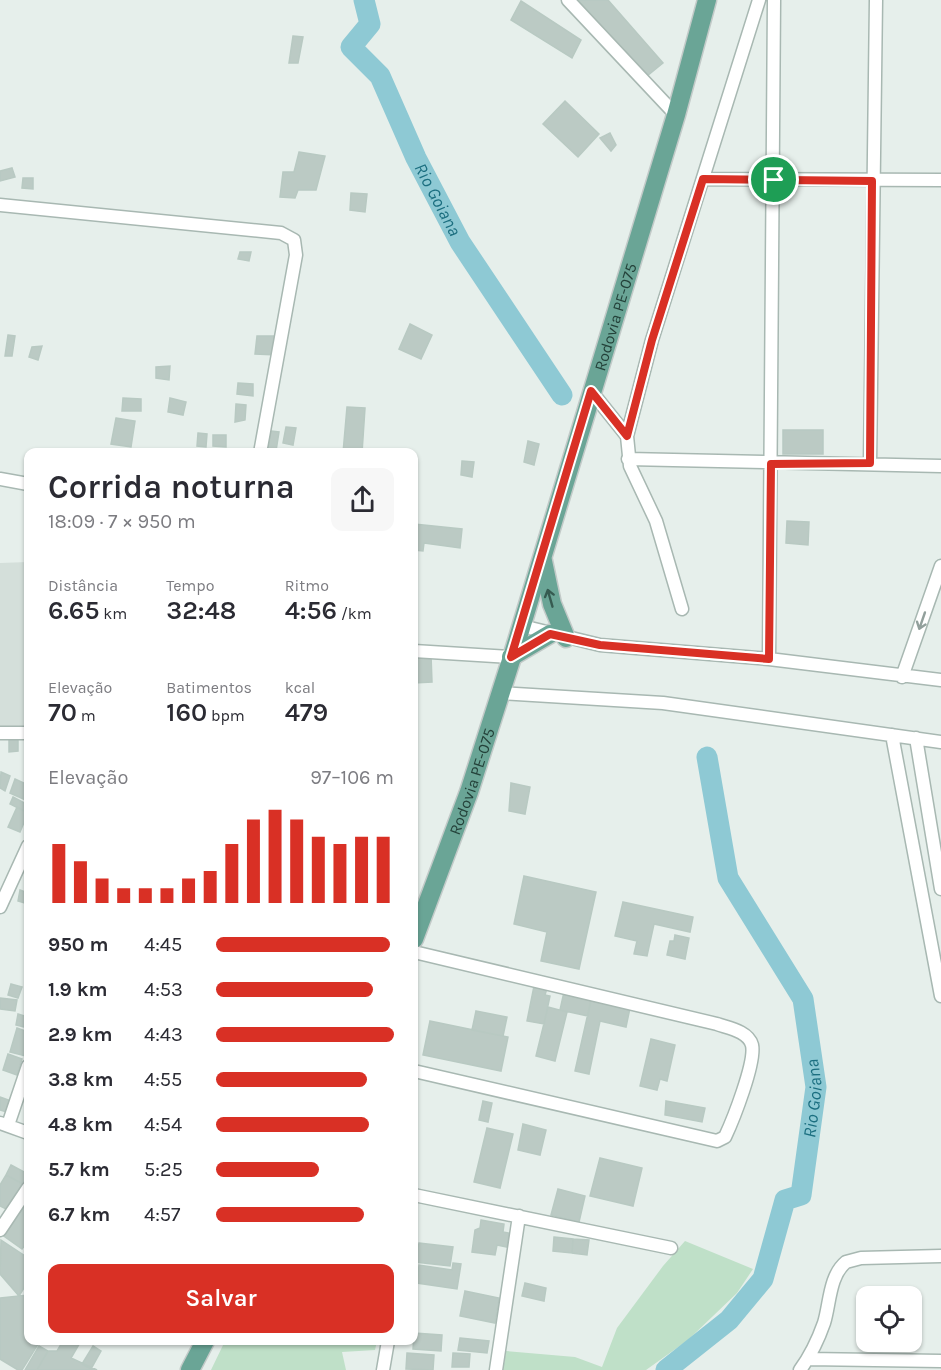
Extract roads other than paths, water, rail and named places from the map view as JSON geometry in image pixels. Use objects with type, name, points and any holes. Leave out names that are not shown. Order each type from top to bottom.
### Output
[{"type":"main road","name":"Rodovia PE-075","points":[[420,907],[469,792],[522,626],[676,115],[707,0]]},
{"type":"main road","points":[[511,657],[558,636],[542,556]]},
{"type":"main road","points":[[190,1370],[204,1345]]},
{"type":"street","points":[[568,0],[676,115]]},
{"type":"street","points":[[682,609],[663,540],[628,459],[627,436],[652,340],[759,0]]},
{"type":"street","points":[[769,659],[774,0]]},
{"type":"street","points":[[870,463],[876,0]]},
{"type":"street","points":[[703,179],[941,180]]},
{"type":"street","points":[[0,205],[281,233],[294,240],[296,255],[261,448]]},
{"type":"street","points":[[591,391],[627,436]]},
{"type":"street","points":[[628,459],[771,464],[870,463],[941,466]]},
{"type":"street","points":[[0,479],[24,483]]},
{"type":"street","points":[[902,677],[941,566]]},
{"type":"street","points":[[522,626],[558,636],[611,646],[769,659],[941,680]]},
{"type":"street","points":[[418,651],[511,657]]},
{"type":"street","points":[[500,693],[663,702],[941,742]]},
{"type":"street","points":[[0,733],[24,733]]},
{"type":"street","points":[[892,735],[941,996]]},
{"type":"street","points":[[916,738],[941,889]]},
{"type":"street","points":[[0,907],[24,855]]},
{"type":"street","points":[[418,953],[717,1024],[746,1036],[752,1045],[751,1058],[736,1112],[725,1137],[717,1141],[418,1072]]},
{"type":"street","points":[[24,1076],[4,1124],[24,1132]]},
{"type":"street","points":[[0,1230],[24,1194]]},
{"type":"street","points":[[418,1198],[672,1248]]},
{"type":"street","points":[[496,1370],[519,1216]]},
{"type":"street","points":[[801,1370],[824,1322],[836,1275],[846,1262],[861,1258],[941,1256]]},
{"type":"street","points":[[383,1370],[387,1345]]},
{"type":"street","points":[[808,1359],[941,1360]]},
{"type":"waterway","name":"Rio Goiana","points":[[364,0],[370,24],[351,47],[380,76],[416,158],[460,242],[562,395]]},
{"type":"waterway","name":"Rio Goiana","points":[[666,1370],[729,1320],[763,1279],[785,1200],[801,1195],[816,1087],[803,999],[728,878],[707,757]]}]
